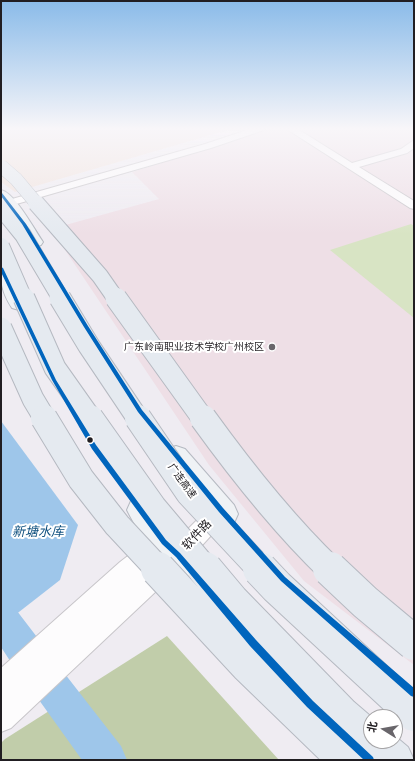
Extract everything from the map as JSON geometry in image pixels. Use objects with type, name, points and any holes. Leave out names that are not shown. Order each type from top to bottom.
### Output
[{"type":"highway","points":[[1,166],[16,179],[100,276],[234,461],[303,543],[365,602],[414,643]]},
{"type":"highway","name":"广连高速","points":[[4,202],[22,235],[89,346],[189,493],[277,587],[414,714]]},
{"type":"highway","points":[[1,246],[55,368],[153,507],[231,600],[343,715],[363,732]]},
{"type":"highway","points":[[1,328],[34,399],[81,479],[118,525],[246,665],[345,760]]},
{"type":"highway","points":[[382,749],[395,760]]},
{"type":"main road","points":[[4,202],[34,241],[86,327],[140,411],[221,510],[283,579],[414,693]]},
{"type":"main road","points":[[1,268],[54,380],[94,446],[171,549],[253,643],[310,704],[370,760]]},
{"type":"street","points":[[4,202],[144,164]]},
{"type":"street","points":[[347,164],[414,206]]},
{"type":"street","points":[[351,166],[360,164]]},
{"type":"street","name":"软件路","points":[[1,718],[171,549],[221,510]]},
{"type":"street","name":"软件路","points":[[1,686],[128,570],[171,549]]},
{"type":"shaded area","points":[[1,164],[113,164],[15,192],[1,182]]},
{"type":"shaded area","name":"广东岭南职业技术学校广州校区","points":[[159,164],[414,164],[414,665],[304,581],[209,465],[51,229],[159,199],[132,172]]},
{"type":"green space","points":[[411,224],[414,226],[414,318],[330,250]]},
{"type":"green space","points":[[167,636],[279,760],[1,760],[1,743],[5,739]]},
{"type":"water","name":"新塘水库","points":[[1,421],[78,525],[60,580],[1,626]]},
{"type":"waterway","points":[[5,623],[27,654]]},
{"type":"waterway","points":[[52,687],[107,760]]},
{"type":"transit line","points":[[1,194],[24,224],[86,327],[140,411],[221,510],[283,579],[414,693]]},
{"type":"transit line","points":[[1,268],[54,380],[94,447],[164,542],[178,555],[253,643],[310,704],[370,760]]},
{"type":"place","name":"广东岭南职业技术学校广州校区","points":[[272,347]]}]
